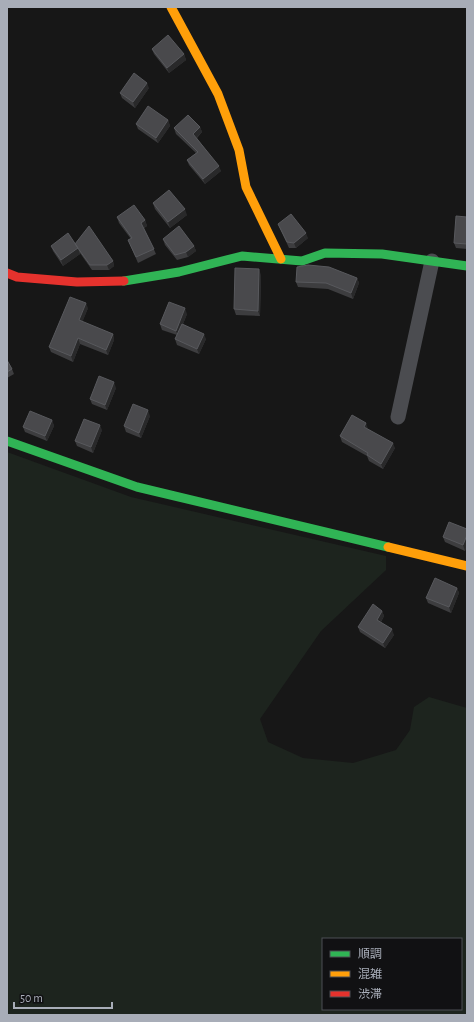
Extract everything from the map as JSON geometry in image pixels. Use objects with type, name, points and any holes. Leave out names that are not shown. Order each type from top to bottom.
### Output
[{"type":"street","points":[[171,7],[218,94],[239,150],[246,187],[281,259]]},
{"type":"street","points":[[7,273],[17,277],[77,282],[119,282],[179,272],[242,256],[302,261],[325,253],[382,254],[467,266]]},
{"type":"street","points":[[398,417],[432,261]]},
{"type":"street","points":[[7,441],[137,487],[467,566]]},
{"type":"shaded area","points":[[7,452],[131,497],[386,556],[386,570],[321,631],[260,719],[268,742],[303,758],[353,763],[396,750],[410,730],[414,707],[429,697],[467,708],[467,1015],[7,1015]]},
{"type":"building","points":[[168,35],[184,54],[167,68],[152,49]]},
{"type":"building","points":[[134,73],[147,83],[133,102],[120,93]]},
{"type":"building","points":[[148,106],[168,120],[156,138],[136,124]]},
{"type":"building","points":[[188,115],[200,127],[193,134],[219,166],[203,179],[187,160],[198,152],[174,128]]},
{"type":"building","points":[[169,190],[185,209],[168,222],[153,203]]},
{"type":"building","points":[[134,205],[145,220],[141,223],[154,249],[136,257],[128,240],[132,238],[117,217]]},
{"type":"building","points":[[291,214],[306,233],[294,243],[287,242],[278,224]]},
{"type":"building","points":[[456,216],[467,217],[467,244],[454,243]]},
{"type":"building","points":[[89,226],[113,261],[107,265],[90,265],[75,244]]},
{"type":"building","points":[[179,226],[194,246],[186,252],[175,255],[163,239]]},
{"type":"building","points":[[68,233],[78,248],[61,260],[51,246]]},
{"type":"building","points":[[308,265],[329,267],[357,278],[351,293],[326,283],[296,282],[297,267]]},
{"type":"building","points":[[235,268],[259,269],[258,311],[234,309]]},
{"type":"building","points":[[70,297],[86,303],[79,320],[113,334],[106,350],[78,338],[71,356],[49,347]]},
{"type":"building","points":[[169,302],[185,308],[176,331],[160,324]]},
{"type":"building","points":[[182,324],[204,334],[197,349],[175,339]]},
{"type":"building","points":[[7,360],[12,369],[7,372]]},
{"type":"building","points":[[99,376],[114,382],[105,405],[90,399]]},
{"type":"building","points":[[133,404],[148,410],[139,433],[124,426]]},
{"type":"building","points":[[30,411],[52,420],[45,436],[23,427]]},
{"type":"building","points":[[352,415],[366,423],[364,427],[393,443],[381,464],[367,455],[368,453],[340,436]]},
{"type":"building","points":[[84,419],[100,425],[91,447],[75,441]]},
{"type":"building","points":[[449,522],[467,529],[467,535],[463,545],[443,537]]},
{"type":"building","points":[[435,578],[457,588],[449,607],[426,598]]},
{"type":"building","points":[[373,604],[382,611],[377,620],[392,629],[383,643],[358,627]]},
{"type":"traffic: fast","points":[[124,281],[179,272],[242,256],[302,261],[325,253],[382,254],[467,266]]},
{"type":"traffic: fast","points":[[7,441],[137,487],[388,547]]},
{"type":"traffic: slow","points":[[171,7],[218,94],[239,150],[246,187],[281,259]]},
{"type":"traffic: slow","points":[[388,547],[467,566]]},
{"type":"traffic: jam","points":[[7,273],[17,277],[77,282],[124,281]]}]
